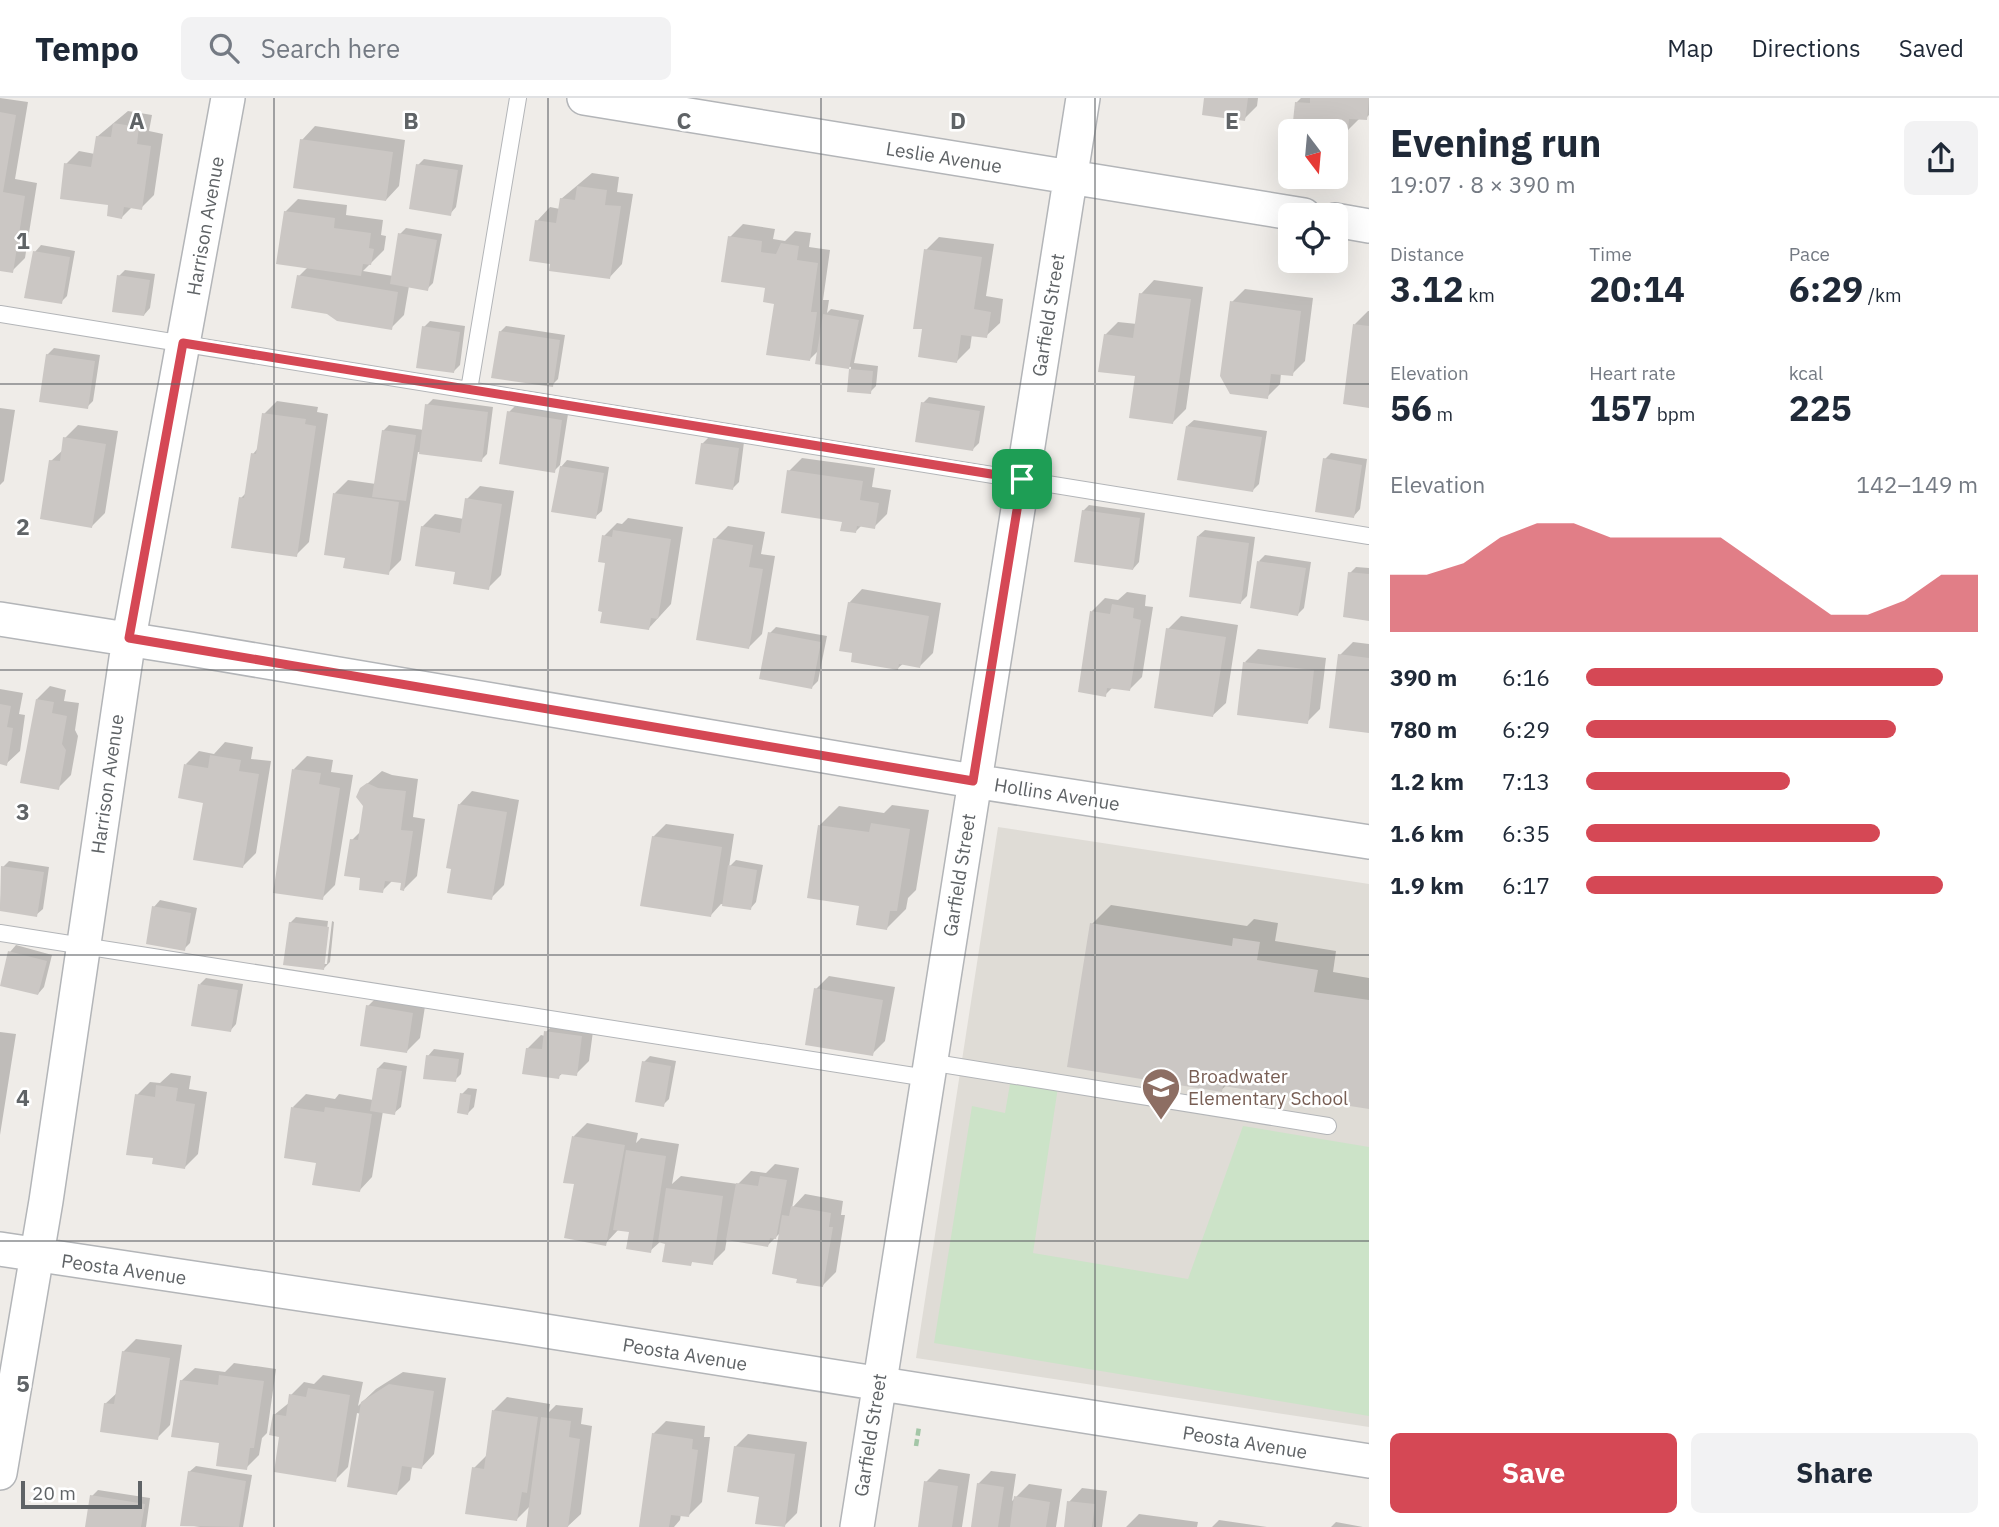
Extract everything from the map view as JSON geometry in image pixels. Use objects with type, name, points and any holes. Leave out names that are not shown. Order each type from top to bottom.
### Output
[{"type":"street","name":"Harrison Avenue","points":[[0,1473],[37,1256],[129,638],[228,98]]},
{"type":"street","name":"Leslie Avenue","points":[[584,98],[1278,211]]},
{"type":"street","name":"Garfield Street","points":[[856,1527],[1083,98]]},
{"type":"street","points":[[1348,222],[1369,226]]},
{"type":"street","name":"Hollins Avenue","points":[[0,619],[129,638],[973,781],[1369,842]]},
{"type":"street","name":"Peosta Avenue","points":[[0,1249],[514,1326],[1369,1461]]},
{"type":"lane","points":[[470,390],[518,98]]},
{"type":"lane","points":[[0,314],[1369,536]]},
{"type":"lane","points":[[0,933],[928,1070],[1328,1126]]},
{"type":"path","points":[[916,1446],[919,1427]]},
{"type":"shaded area","name":"Broadwater Elementary School","points":[[998,827],[1369,884],[1369,1427],[916,1358]]},
{"type":"green space","points":[[1011,1078],[1058,1087],[1033,1253],[1188,1279],[1243,1126],[1369,1147],[1369,1416],[934,1343],[972,1106],[1005,1113]]},
{"type":"building","points":[[1204,98],[1248,98],[1245,121],[1202,115]]},
{"type":"building","points":[[1310,98],[1369,98],[1367,120],[1349,119],[1348,132],[1348,119],[1293,119],[1295,102],[1310,103]]},
{"type":"building","points":[[0,112],[16,115],[3,192],[25,196],[13,273],[0,271]]},
{"type":"building","points":[[113,123],[139,127],[137,144],[151,146],[142,210],[124,207],[122,219],[107,216],[108,205],[60,199],[64,163],[91,167],[96,136],[111,137]]},
{"type":"building","points":[[300,139],[393,152],[386,201],[293,188]]},
{"type":"building","points":[[416,164],[458,170],[451,216],[409,209]]},
{"type":"building","points":[[577,186],[607,190],[605,205],[621,206],[610,279],[549,271],[550,264],[529,261],[535,220],[556,223],[560,198],[575,200]]},
{"type":"building","points":[[284,211],[335,218],[334,228],[371,233],[369,248],[374,249],[371,265],[363,264],[361,276],[276,264]]},
{"type":"building","points":[[398,233],[437,240],[428,291],[390,284]]},
{"type":"building","points":[[728,236],[762,241],[761,252],[776,254],[781,243],[799,246],[797,260],[818,263],[811,312],[817,312],[810,361],[766,355],[774,304],[763,302],[765,288],[721,282]]},
{"type":"building","points":[[924,249],[982,257],[974,309],[991,312],[987,338],[961,335],[957,363],[918,357],[922,329],[913,329]]},
{"type":"building","points":[[33,251],[70,257],[62,304],[24,298]]},
{"type":"building","points":[[117,275],[150,280],[144,316],[112,312]]},
{"type":"building","points":[[297,275],[398,292],[392,330],[337,321],[327,314],[291,308]]},
{"type":"building","points":[[1139,293],[1191,299],[1173,424],[1129,418],[1135,376],[1098,372],[1104,334],[1133,338]]},
{"type":"building","points":[[1230,301],[1301,311],[1293,376],[1271,374],[1268,399],[1230,394],[1220,376]]},
{"type":"building","points":[[823,314],[859,320],[849,369],[815,364]]},
{"type":"building","points":[[1353,324],[1369,326],[1369,408],[1343,404]]},
{"type":"building","points":[[422,326],[460,332],[454,373],[416,368]]},
{"type":"building","points":[[499,331],[560,340],[553,387],[491,378]]},
{"type":"building","points":[[46,354],[95,361],[88,409],[39,402]]},
{"type":"building","points":[[849,369],[873,371],[871,394],[847,392]]},
{"type":"building","points":[[921,402],[980,411],[973,451],[915,442]]},
{"type":"building","points":[[425,404],[488,412],[482,462],[419,454]]},
{"type":"building","points":[[507,411],[562,420],[555,473],[499,464]]},
{"type":"building","points":[[262,413],[306,419],[305,424],[316,426],[297,557],[231,548],[239,497],[244,498],[251,453],[256,454]]},
{"type":"building","points":[[1186,426],[1262,437],[1253,492],[1177,480]]},
{"type":"building","points":[[382,430],[416,435],[406,501],[372,497]]},
{"type":"building","points":[[63,437],[106,444],[92,528],[40,519],[49,460],[60,461]]},
{"type":"building","points":[[701,443],[739,448],[733,490],[695,484]]},
{"type":"building","points":[[1323,458],[1362,465],[1354,518],[1315,512]]},
{"type":"building","points":[[560,466],[604,473],[596,519],[551,512]]},
{"type":"building","points":[[787,470],[863,481],[860,500],[879,503],[875,529],[857,526],[856,533],[840,531],[842,522],[781,513]]},
{"type":"building","points":[[333,493],[399,502],[389,575],[343,568],[345,558],[324,555]]},
{"type":"building","points":[[465,498],[502,504],[489,590],[453,584],[455,572],[415,566],[421,526],[460,533]]},
{"type":"building","points":[[1082,510],[1140,518],[1133,570],[1074,562]]},
{"type":"building","points":[[613,530],[671,539],[658,619],[651,618],[649,630],[600,623],[602,612],[598,611],[605,563],[598,562],[602,535],[612,537]]},
{"type":"building","points":[[1197,536],[1249,543],[1241,604],[1189,597]]},
{"type":"building","points":[[713,538],[753,545],[749,567],[763,569],[749,649],[696,640]]},
{"type":"building","points":[[1257,561],[1306,568],[1298,616],[1250,608]]},
{"type":"building","points":[[1348,572],[1369,574],[1369,621],[1343,617]]},
{"type":"building","points":[[848,602],[929,616],[920,668],[899,664],[898,670],[851,662],[852,653],[839,651]]},
{"type":"building","points":[[1112,604],[1134,608],[1133,618],[1141,620],[1130,691],[1107,688],[1106,697],[1078,692],[1090,611],[1110,614]]},
{"type":"building","points":[[1166,628],[1226,637],[1213,717],[1154,708]]},
{"type":"building","points":[[768,632],[821,642],[812,689],[759,679]]},
{"type":"building","points":[[1338,654],[1369,658],[1369,733],[1329,728]]},
{"type":"building","points":[[1243,662],[1314,670],[1308,724],[1237,715]]},
{"type":"building","points":[[36,699],[54,702],[52,713],[67,716],[62,744],[66,750],[59,790],[20,783]]},
{"type":"building","points":[[0,704],[11,706],[7,727],[13,728],[7,766],[0,764]]},
{"type":"building","points":[[210,755],[241,760],[239,771],[259,774],[243,868],[193,860],[203,803],[178,798],[184,764],[208,768]]},
{"type":"building","points":[[292,769],[321,773],[319,784],[340,788],[323,900],[273,893]]},
{"type":"building","points":[[367,783],[378,788],[406,791],[401,830],[413,831],[404,891],[400,890],[401,883],[385,881],[383,893],[359,890],[360,878],[344,876],[350,839],[358,840],[363,806],[356,797],[360,788]]},
{"type":"building","points":[[458,804],[507,812],[492,900],[447,893],[451,869],[446,868]]},
{"type":"building","points":[[871,823],[910,829],[897,911],[890,911],[887,930],[856,925],[859,906],[807,898],[818,825],[869,832]]},
{"type":"building","points":[[652,836],[722,847],[711,917],[640,906]]},
{"type":"building","points":[[728,865],[757,870],[751,910],[722,906]]},
{"type":"building","points":[[1,866],[44,872],[37,917],[0,911]]},
{"type":"building","points":[[152,906],[191,913],[185,951],[146,944]]},
{"type":"building","points":[[289,922],[329,927],[324,970],[283,965]]},
{"type":"building","points":[[1090,923],[1232,946],[1233,938],[1260,942],[1257,960],[1318,970],[1314,992],[1369,1000],[1369,1109],[1223,1086],[1222,1092],[1067,1067]]},
{"type":"building","points":[[8,951],[47,961],[38,995],[0,986]]},
{"type":"building","points":[[198,984],[238,990],[231,1032],[191,1026]]},
{"type":"building","points":[[814,988],[883,1000],[873,1056],[805,1045]]},
{"type":"building","points":[[366,1005],[413,1013],[407,1053],[360,1046]]},
{"type":"building","points":[[544,1031],[582,1036],[577,1076],[560,1074],[559,1079],[522,1074],[526,1048],[542,1049]]},
{"type":"building","points":[[426,1055],[459,1059],[456,1082],[423,1079]]},
{"type":"building","points":[[642,1061],[671,1066],[664,1107],[635,1102]]},
{"type":"building","points":[[377,1068],[402,1071],[395,1115],[370,1111]]},
{"type":"building","points":[[156,1085],[178,1088],[176,1101],[195,1104],[185,1169],[152,1164],[153,1158],[126,1155],[135,1094],[155,1097]]},
{"type":"building","points":[[460,1093],[471,1095],[468,1115],[457,1113]]},
{"type":"building","points":[[291,1107],[324,1112],[325,1107],[372,1114],[360,1192],[312,1185],[316,1163],[284,1158]]},
{"type":"building","points":[[572,1136],[625,1145],[606,1246],[564,1238],[574,1184],[563,1183]]},
{"type":"building","points":[[626,1150],[666,1156],[651,1253],[626,1249],[629,1232],[613,1230]]},
{"type":"building","points":[[760,1176],[787,1180],[776,1239],[770,1238],[768,1247],[726,1240],[736,1183],[758,1186]]},
{"type":"building","points":[[666,1188],[723,1196],[713,1265],[692,1262],[691,1266],[662,1262],[665,1244],[658,1242]]},
{"type":"building","points":[[791,1206],[831,1213],[829,1227],[833,1227],[823,1287],[796,1283],[797,1279],[772,1274],[782,1215],[789,1216]]},
{"type":"building","points":[[122,1351],[170,1358],[158,1440],[100,1432],[104,1403],[114,1404]]},
{"type":"building","points":[[219,1375],[264,1381],[254,1448],[250,1448],[247,1470],[216,1466],[219,1443],[171,1437],[180,1380],[218,1385]]},
{"type":"building","points":[[389,1384],[434,1391],[422,1469],[402,1466],[397,1495],[347,1487],[361,1402]]},
{"type":"building","points":[[308,1388],[350,1395],[336,1482],[274,1472],[279,1437],[269,1435],[273,1414],[286,1416],[289,1394],[306,1397]]},
{"type":"building","points":[[492,1410],[538,1417],[527,1493],[522,1492],[517,1521],[465,1514],[472,1467],[484,1469]]},
{"type":"building","points":[[541,1417],[571,1421],[569,1437],[580,1439],[568,1527],[526,1527]]},
{"type":"building","points":[[652,1433],[693,1439],[692,1449],[698,1450],[689,1517],[671,1515],[669,1527],[639,1527]]},
{"type":"building","points":[[734,1446],[795,1454],[785,1527],[755,1524],[759,1497],[727,1492]]},
{"type":"building","points":[[188,1471],[246,1481],[239,1527],[180,1526]]},
{"type":"building","points":[[924,1481],[958,1486],[952,1527],[918,1527]]},
{"type":"building","points":[[977,1483],[1004,1487],[998,1527],[971,1527]]},
{"type":"building","points":[[90,1495],[145,1504],[141,1527],[85,1527]]},
{"type":"building","points":[[1014,1496],[1050,1502],[1046,1527],[1010,1527]]},
{"type":"building","points":[[1067,1501],[1095,1504],[1092,1527],[1064,1527]]},
{"type":"place","name":"Broadwater Elementary School","points":[[1161,1121]]},
{"type":"route","points":[[183,343],[1022,479],[973,781],[129,638],[183,343]]}]
